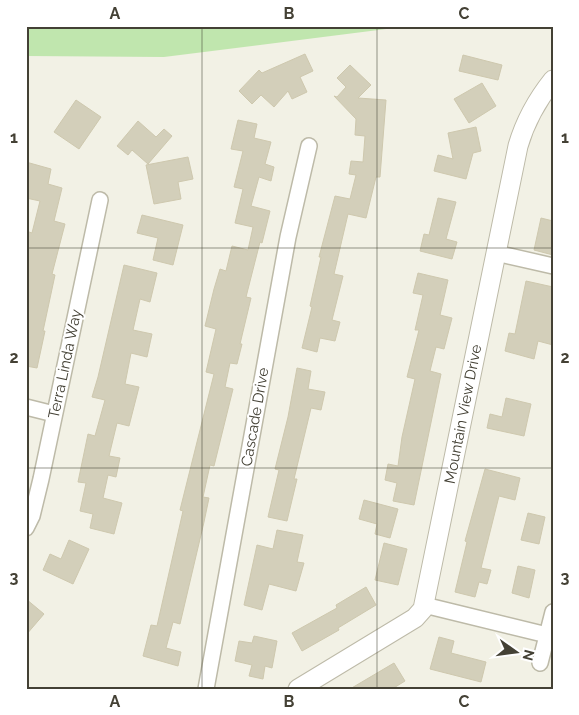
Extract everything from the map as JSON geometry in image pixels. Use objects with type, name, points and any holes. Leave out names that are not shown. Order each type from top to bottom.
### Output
[{"type":"street","name":"Mountain View Drive","points":[[424,605],[520,139],[536,105],[553,80]]},
{"type":"street","name":"Cascade Drive","points":[[206,689],[288,237],[309,146]]},
{"type":"street","name":"Terra Linda Way","points":[[26,528],[32,516],[41,479],[100,200]]},
{"type":"street","points":[[496,253],[553,266]]},
{"type":"street","points":[[26,407],[54,414]]},
{"type":"street","points":[[308,686],[415,618],[421,612],[424,605],[547,635]]},
{"type":"street","points":[[540,663],[553,612]]},
{"type":"green space","points":[[26,26],[410,26],[164,57],[26,56]]},
{"type":"building","points":[[305,54],[313,71],[300,77],[307,92],[292,99],[288,91],[274,107],[261,95],[252,104],[239,91],[259,70],[262,73]]},
{"type":"building","points":[[463,55],[502,65],[498,80],[459,71]]},
{"type":"building","points":[[350,65],[371,85],[358,98],[386,100],[380,177],[376,177],[366,218],[348,214],[334,274],[343,276],[332,320],[340,322],[335,341],[320,338],[317,352],[302,348],[312,307],[310,306],[321,257],[319,257],[335,196],[350,199],[356,175],[349,174],[351,161],[363,162],[365,136],[355,135],[356,119],[334,96],[337,97],[346,87],[337,78]]},
{"type":"building","points":[[482,83],[496,106],[469,123],[454,99]]},
{"type":"building","points":[[76,100],[101,117],[79,149],[54,132]]},
{"type":"building","points":[[238,120],[257,124],[254,138],[271,142],[265,164],[274,167],[271,181],[259,177],[251,206],[270,211],[246,297],[251,298],[237,364],[230,363],[225,387],[233,389],[214,466],[210,465],[203,497],[209,498],[180,624],[173,622],[166,648],[181,652],[178,666],[143,656],[151,625],[157,626],[183,511],[180,510],[214,374],[206,372],[216,329],[205,326],[214,289],[220,269],[226,271],[232,246],[248,250],[253,227],[235,223],[243,189],[234,187],[243,151],[231,149]]},
{"type":"building","points":[[138,121],[156,137],[164,129],[172,136],[148,164],[132,150],[128,155],[117,146]]},
{"type":"building","points":[[476,127],[481,151],[473,153],[466,179],[434,171],[438,155],[453,159],[448,133]]},
{"type":"building","points":[[188,157],[193,179],[178,182],[181,199],[154,204],[146,165]]},
{"type":"building","points":[[26,162],[51,169],[48,184],[62,188],[54,221],[65,224],[52,274],[55,275],[37,368],[26,366],[26,231],[32,233],[40,201],[26,198]]},
{"type":"building","points":[[438,198],[456,202],[446,239],[457,242],[452,259],[420,251],[424,234],[429,235]]},
{"type":"building","points":[[142,215],[183,225],[173,265],[153,260],[158,238],[137,233]]},
{"type":"building","points":[[541,218],[553,221],[553,255],[534,250]]},
{"type":"building","points":[[124,265],[157,273],[150,302],[140,299],[133,330],[152,334],[147,357],[131,353],[125,384],[139,387],[129,426],[117,423],[109,456],[120,458],[116,477],[108,475],[103,498],[122,503],[114,534],[90,528],[93,514],[80,511],[86,483],[78,482],[88,434],[95,436],[105,400],[92,397]]},
{"type":"building","points":[[418,273],[448,280],[440,315],[452,318],[444,349],[436,347],[430,371],[441,374],[414,505],[393,501],[397,483],[385,480],[388,464],[398,466],[402,437],[415,379],[407,377],[419,330],[415,330],[423,295],[413,293]]},
{"type":"building","points":[[526,281],[553,287],[553,345],[538,341],[534,359],[505,351],[509,333],[515,334]]},
{"type":"building","points":[[297,368],[311,371],[308,389],[325,392],[321,410],[311,408],[294,479],[297,479],[287,521],[268,517],[279,470],[275,469],[288,417]]},
{"type":"building","points":[[506,398],[531,404],[524,436],[487,428],[490,414],[502,417]]},
{"type":"building","points":[[485,469],[520,478],[515,500],[499,496],[481,568],[491,570],[487,584],[479,582],[475,597],[455,592],[467,542],[465,541]]},
{"type":"building","points":[[364,500],[398,509],[390,538],[375,534],[377,524],[359,519]]},
{"type":"building","points":[[528,513],[545,517],[539,544],[521,540]]},
{"type":"building","points":[[277,530],[303,535],[297,562],[304,563],[296,591],[269,584],[262,610],[244,605],[257,545],[273,549]]},
{"type":"building","points":[[69,540],[89,549],[73,584],[43,570],[50,554],[61,559]]},
{"type":"building","points":[[384,543],[407,549],[398,585],[375,580]]},
{"type":"building","points":[[518,566],[535,570],[529,598],[512,593]]},
{"type":"building","points":[[366,587],[376,605],[338,628],[339,630],[302,651],[292,633],[337,608],[336,605]]},
{"type":"building","points":[[26,599],[44,614],[26,635]]},
{"type":"building","points":[[254,636],[277,641],[272,668],[265,666],[263,679],[249,676],[252,665],[235,661],[239,641],[252,643]]},
{"type":"building","points":[[439,637],[454,641],[451,653],[486,662],[481,682],[430,669]]},
{"type":"building","points":[[394,663],[405,681],[392,689],[350,689]]}]
